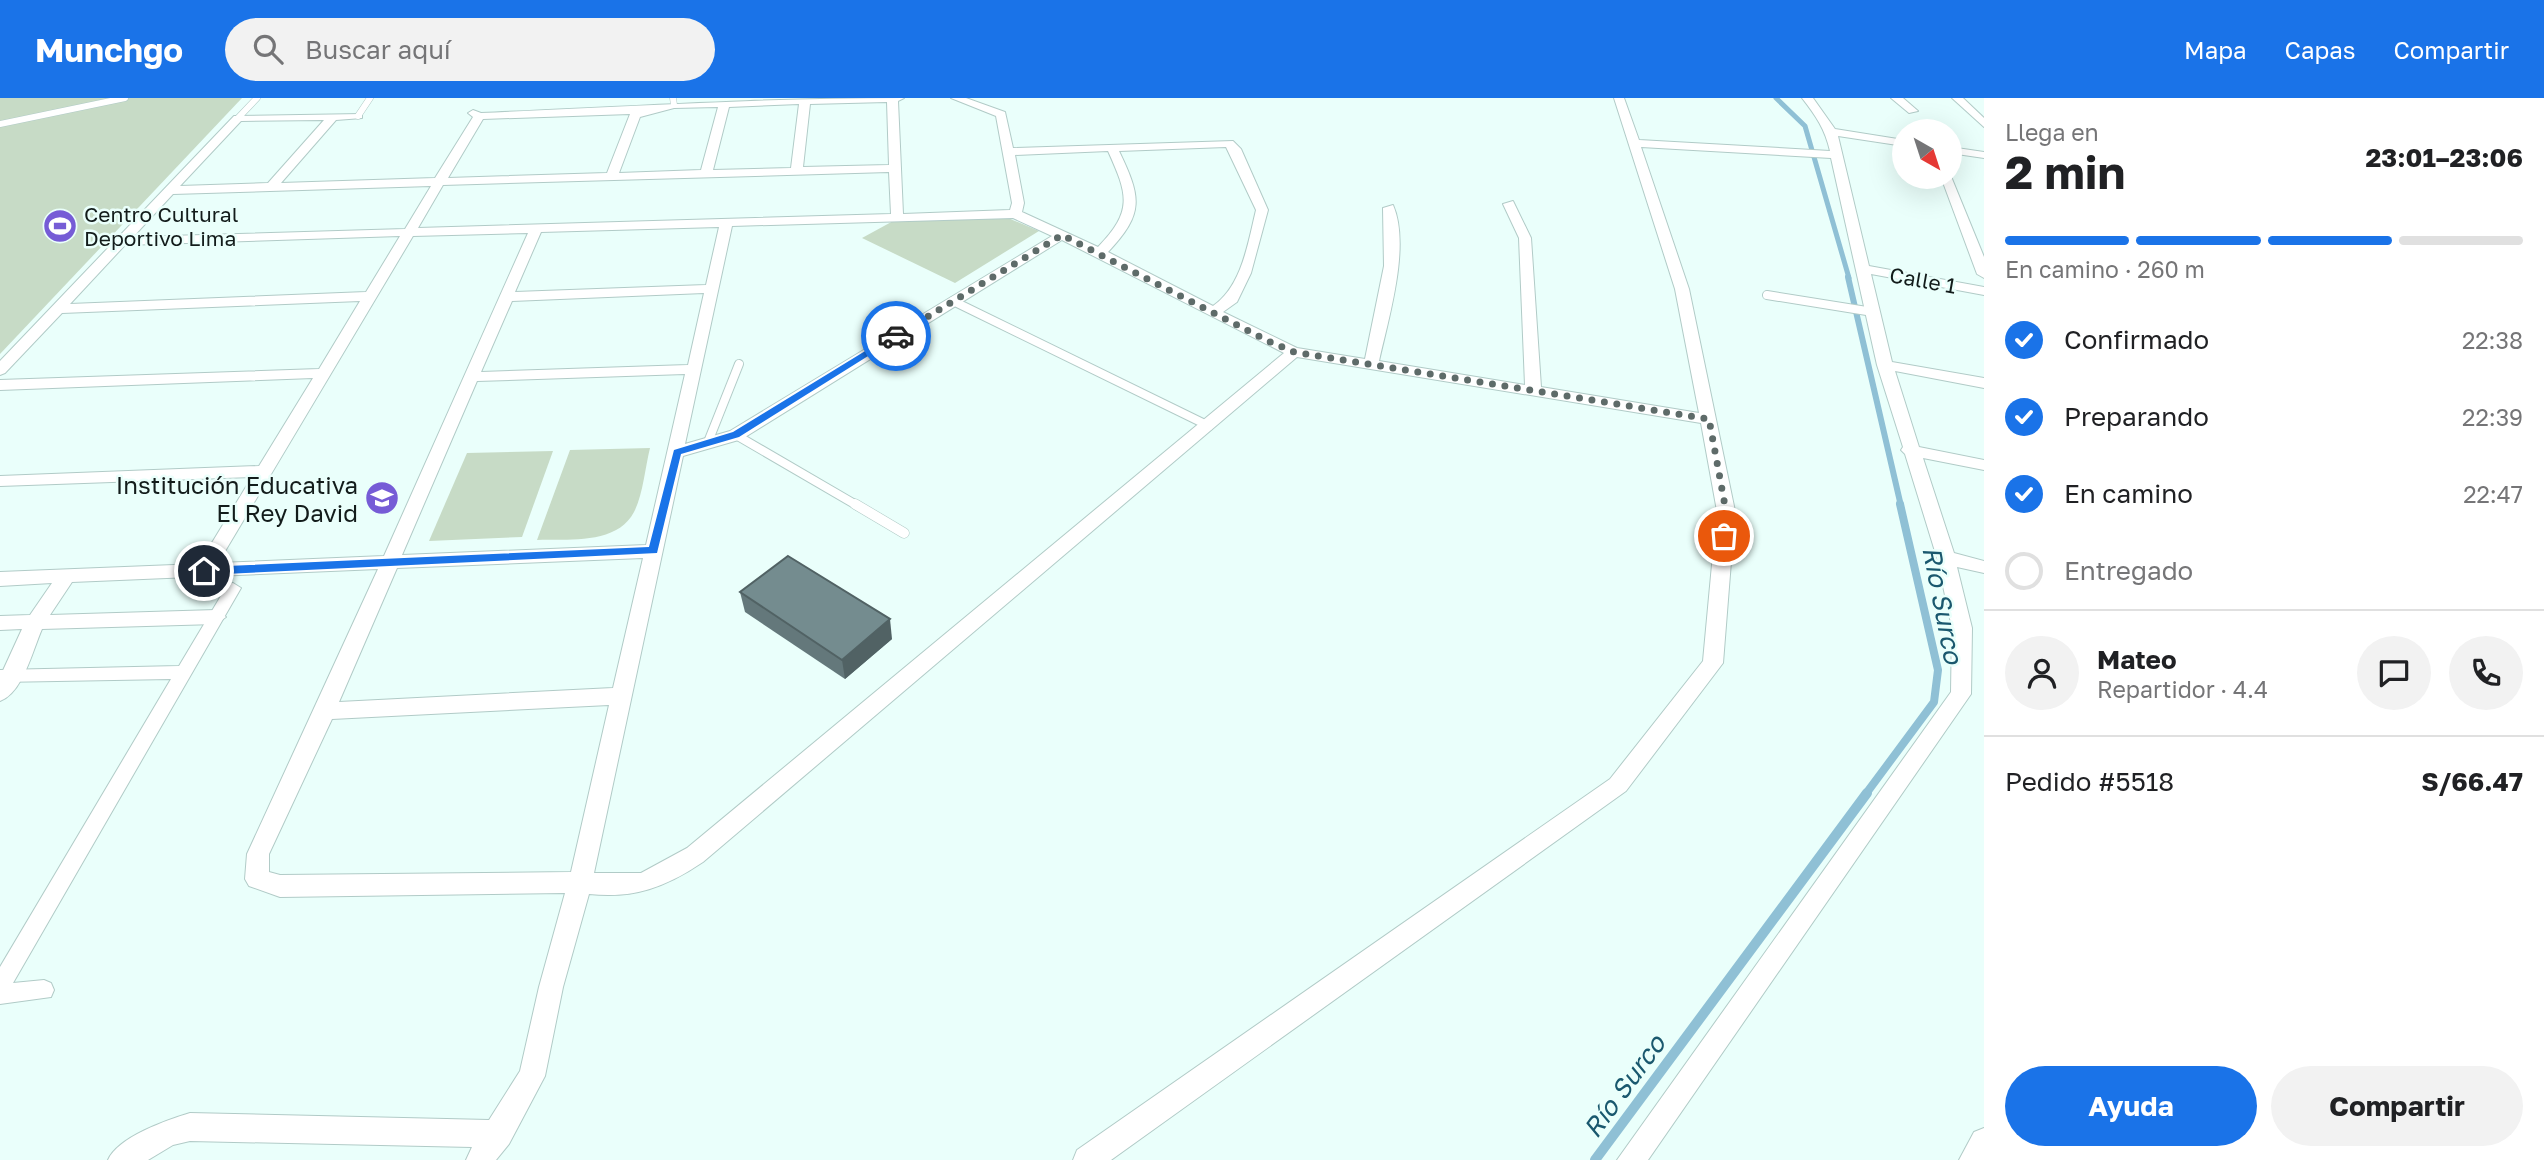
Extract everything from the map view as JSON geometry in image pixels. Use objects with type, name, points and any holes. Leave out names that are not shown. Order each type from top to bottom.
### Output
[{"type":"street","points":[[892,98],[892,168],[897,216]]},
{"type":"street","points":[[204,571],[440,180],[476,115],[643,110],[674,102],[899,98]]},
{"type":"street","points":[[956,98],[1001,114],[1011,152],[1018,203],[1015,214]]},
{"type":"street","points":[[1087,1160],[1618,785],[1713,663],[1726,511],[1682,289],[1619,98]]},
{"type":"street","points":[[1631,1160],[1961,694],[1962,628],[1946,558],[1909,450],[1867,311],[1863,269],[1830,155],[1831,132],[1815,105],[1807,98]]},
{"type":"street","points":[[1896,98],[1913,111]]},
{"type":"street","points":[[1957,98],[1984,124]]},
{"type":"street","points":[[797,171],[805,101]]},
{"type":"street","points":[[706,173],[724,103]]},
{"type":"street","points":[[612,175],[635,115],[643,110]]},
{"type":"street","points":[[272,186],[333,116]]},
{"type":"street","points":[[0,370],[238,118],[358,116]]},
{"type":"street","points":[[1831,132],[1892,141]]},
{"type":"street","points":[[1011,152],[1219,142],[1229,144],[1235,149],[1262,210],[1253,250],[1232,299],[1214,312]]},
{"type":"street","points":[[1632,143],[1830,155]]},
{"type":"street","points":[[1100,253],[1119,234],[1131,212],[1133,192],[1112,148]]},
{"type":"street","points":[[1962,152],[1984,155]]},
{"type":"street","points":[[170,190],[892,168]]},
{"type":"street","points":[[1952,189],[1984,274]]},
{"type":"street","points":[[1509,204],[1525,238],[1532,390]]},
{"type":"street","points":[[1371,363],[1387,290],[1392,223],[1389,208]]},
{"type":"street","points":[[121,241],[410,230],[1015,214],[1100,253],[1294,352],[1709,419]]},
{"type":"street","points":[[480,1160],[499,1134],[532,1076],[551,987],[580,882],[727,221]]},
{"type":"street","points":[[537,227],[325,711],[258,854],[257,878],[280,886],[580,882],[620,888],[659,880],[695,855],[1294,352]]},
{"type":"street","points":[[677,452],[736,435],[1062,235]]},
{"type":"street","name":"Calle 1","points":[[1863,269],[1984,291]]},
{"type":"street","points":[[506,297],[712,289]]},
{"type":"street","points":[[58,309],[369,296]]},
{"type":"street","points":[[1885,365],[1984,383]]},
{"type":"street","points":[[472,377],[696,369]]},
{"type":"street","points":[[0,384],[322,373]]},
{"type":"street","points":[[1909,450],[1984,465]]},
{"type":"street","points":[[0,481],[262,471]]},
{"type":"street","points":[[0,579],[654,551]]},
{"type":"street","points":[[1946,558],[1984,567]]},
{"type":"street","points":[[0,693],[6,676],[35,622],[66,576]]},
{"type":"street","points":[[0,986],[233,588]]},
{"type":"street","points":[[0,623],[216,617]]},
{"type":"street","points":[[6,676],[183,672]]},
{"type":"street","points":[[325,711],[620,696]]},
{"type":"street","points":[[0,994],[44,990]]},
{"type":"street","points":[[122,1160],[168,1133],[190,1127],[499,1134]]},
{"type":"street","points":[[1973,1160],[1984,1142]]},
{"type":"lane","points":[[0,124],[125,98]]},
{"type":"lane","points":[[238,118],[257,98]]},
{"type":"lane","points":[[358,116],[370,98]]},
{"type":"lane","points":[[1767,295],[1867,311]]},
{"type":"lane","points":[[953,301],[1209,426]]},
{"type":"lane","points":[[708,442],[739,364]]},
{"type":"lane","points":[[736,435],[904,533]]},
{"type":"green space","name":"Centro Cultural Deportivo Lima","points":[[0,98],[242,98],[0,354]]},
{"type":"green space","points":[[1008,218],[1039,231],[955,283],[862,238],[895,220]]},
{"type":"green space","points":[[650,448],[640,498],[626,523],[604,535],[590,538],[537,540],[570,450]]},
{"type":"green space","points":[[553,451],[522,537],[429,541],[467,453]]},
{"type":"building","points":[[788,556],[890,619],[842,660],[740,592]]},
{"type":"waterway","name":"Río Surco","points":[[1776,98],[1805,126],[1849,278]]},
{"type":"waterway","name":"Río Surco","points":[[1848,277],[1901,506]]},
{"type":"waterway","name":"Río Surco","points":[[1865,795],[1934,702],[1938,670],[1900,504]]},
{"type":"waterway","name":"Río Surco","points":[[1595,1160],[1867,793]]},
{"type":"way so far","points":[[896,336],[1062,235],[1294,352],[1709,419],[1726,511],[1724,536]]},
{"type":"place","name":"Centro Cultural Deportivo Lima","points":[[60,226]]},
{"type":"place","name":"Institución Educativa El Rey David","points":[[382,498]]},
{"type":"route","points":[[204,571],[654,551],[677,452],[736,435],[896,336]]}]
